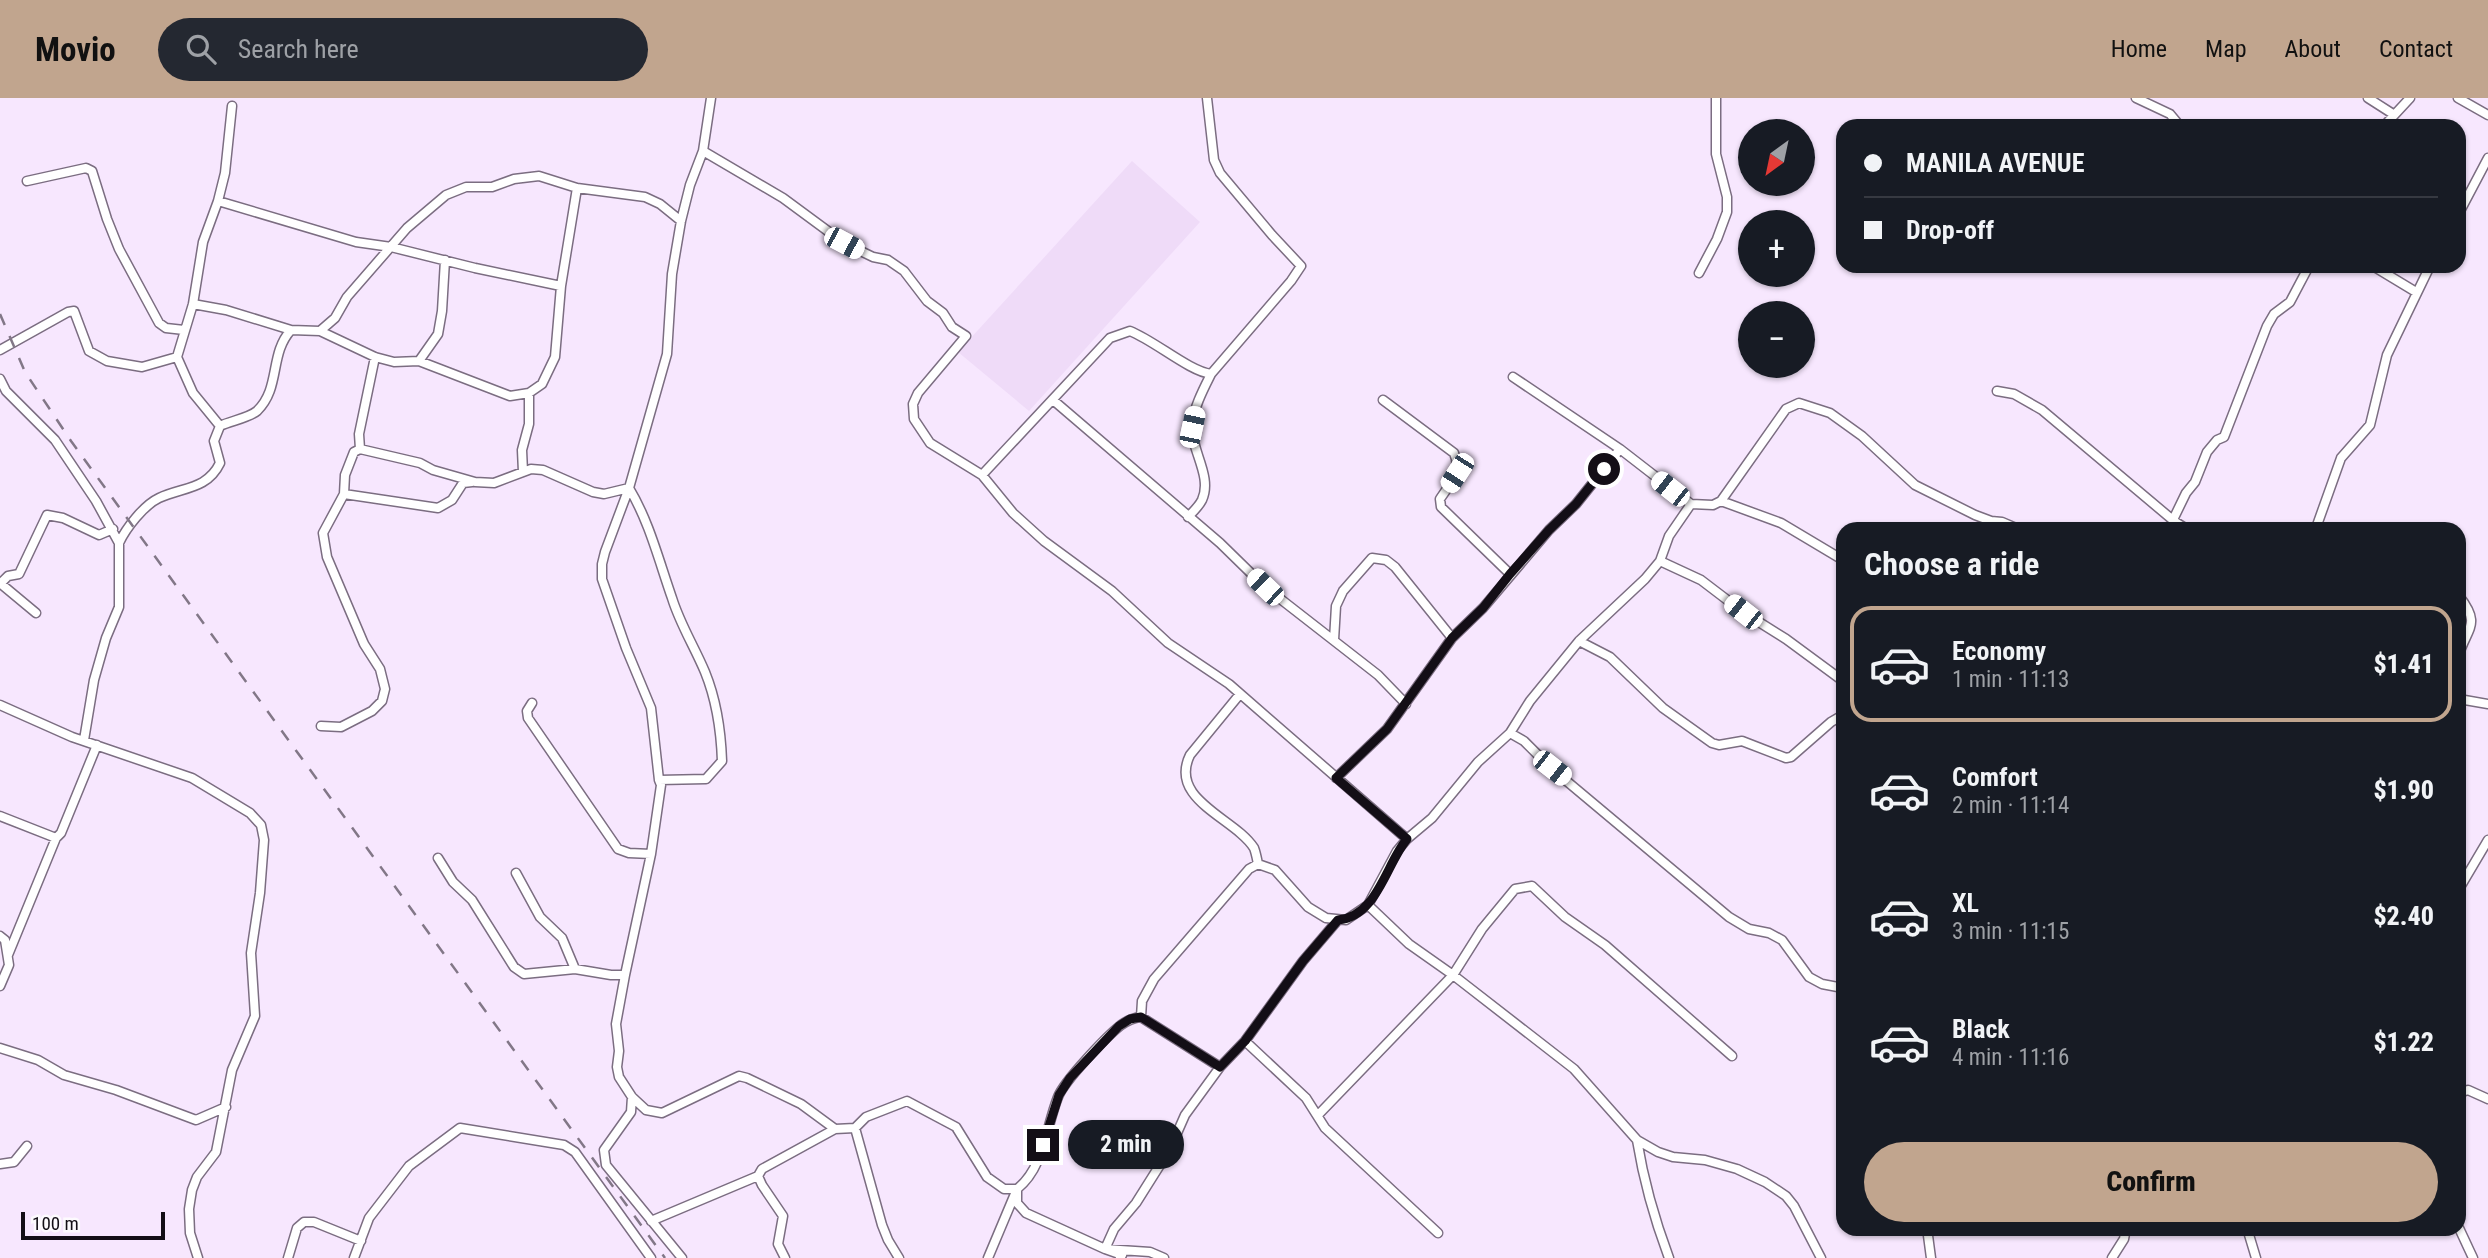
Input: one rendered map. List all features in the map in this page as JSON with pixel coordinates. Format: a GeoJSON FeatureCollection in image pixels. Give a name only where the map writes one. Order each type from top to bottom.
{"type":"FeatureCollection","features":[{"type":"Feature","properties":{"kind":"street"},"geometry":{"type":"LineString","coordinates":[[711,98],[703,151],[690,185],[681,221],[672,274],[667,354],[629,488],[601,564],[602,579],[651,708],[661,785],[651,854],[616,1024],[619,1051],[617,1067],[619,1077],[632,1097],[646,1110],[662,1113],[739,1076],[801,1104],[835,1129]]}},
{"type":"Feature","properties":{"kind":"street"},"geometry":{"type":"LineString","coordinates":[[1188,517],[1202,500],[1204,491],[1204,479],[1192,427],[1197,405],[1211,374],[1301,266],[1220,173],[1214,160],[1207,98]]}},
{"type":"Feature","properties":{"kind":"street"},"geometry":{"type":"LineString","coordinates":[[1699,273],[1717,239],[1727,212],[1727,197],[1716,154],[1716,98]]}},
{"type":"Feature","properties":{"kind":"street"},"geometry":{"type":"LineString","coordinates":[[2136,98],[2170,114],[2174,119]]}},
{"type":"Feature","properties":{"kind":"street"},"geometry":{"type":"LineString","coordinates":[[2368,98],[2393,114]]}},
{"type":"Feature","properties":{"kind":"street"},"geometry":{"type":"LineString","coordinates":[[2389,119],[2410,98]]}},
{"type":"Feature","properties":{"kind":"street"},"geometry":{"type":"LineString","coordinates":[[2458,98],[2488,115]]}},
{"type":"Feature","properties":{"kind":"street"},"geometry":{"type":"LineString","coordinates":[[220,426],[193,393],[177,357],[193,304],[203,242],[225,173],[232,106]]}},
{"type":"Feature","properties":{"kind":"street"},"geometry":{"type":"LineString","coordinates":[[703,151],[783,198],[844,243],[888,260],[904,271],[927,301],[943,313],[952,327],[966,336],[918,393],[913,404],[914,419],[930,443],[982,475],[1013,513],[1044,541],[1112,591],[1168,643],[1240,694],[1407,839]]}},
{"type":"Feature","properties":{"kind":"street"},"geometry":{"type":"LineString","coordinates":[[2466,200],[2488,158]]}},
{"type":"Feature","properties":{"kind":"street"},"geometry":{"type":"LineString","coordinates":[[27,181],[86,168],[92,171],[119,249],[159,323],[166,328],[184,330]]}},
{"type":"Feature","properties":{"kind":"street"},"geometry":{"type":"LineString","coordinates":[[320,331],[335,318],[347,297],[407,228],[446,195],[466,187],[492,187],[514,179],[539,176],[577,188],[645,197],[660,204],[681,221]]}},
{"type":"Feature","properties":{"kind":"street"},"geometry":{"type":"LineString","coordinates":[[193,304],[226,310],[290,330],[320,331],[376,357],[394,362],[419,361],[510,396],[529,393],[542,384],[555,357],[561,286],[577,188]]}},
{"type":"Feature","properties":{"kind":"street"},"geometry":{"type":"LineString","coordinates":[[218,201],[356,242],[391,247],[561,286]]}},
{"type":"Feature","properties":{"kind":"street"},"geometry":{"type":"LineString","coordinates":[[419,361],[438,334],[445,260]]}},
{"type":"Feature","properties":{"kind":"street"},"geometry":{"type":"LineString","coordinates":[[2172,522],[2186,493],[2195,482],[2207,452],[2217,440],[2224,437],[2267,326],[2274,314],[2290,302],[2305,273]]}},
{"type":"Feature","properties":{"kind":"street"},"geometry":{"type":"LineString","coordinates":[[2385,273],[2416,292]]}},
{"type":"Feature","properties":{"kind":"street"},"geometry":{"type":"LineString","coordinates":[[2318,522],[2340,458],[2370,425],[2387,355],[2426,273]]}},
{"type":"Feature","properties":{"kind":"street"},"geometry":{"type":"LineString","coordinates":[[0,349],[68,312],[74,312],[89,351],[107,361],[142,367],[177,357]]}},
{"type":"Feature","properties":{"kind":"street"},"geometry":{"type":"LineString","coordinates":[[119,543],[127,527],[157,498],[196,487],[217,470],[220,463],[214,441],[220,426],[256,413],[273,387],[278,354],[283,338],[290,330]]}},
{"type":"Feature","properties":{"kind":"street"},"geometry":{"type":"LineString","coordinates":[[982,475],[1110,338],[1130,331],[1150,339],[1198,372],[1211,374]]}},
{"type":"Feature","properties":{"kind":"street"},"geometry":{"type":"LineString","coordinates":[[360,449],[359,433],[376,357]]}},
{"type":"Feature","properties":{"kind":"street"},"geometry":{"type":"LineString","coordinates":[[1513,377],[1620,449],[1690,504],[1713,505],[1721,501],[1786,409],[1799,403],[1830,413],[1862,436],[1915,485],[1991,522]]}},
{"type":"Feature","properties":{"kind":"street"},"geometry":{"type":"LineString","coordinates":[[0,379],[6,391],[55,440],[113,529],[119,543],[119,607],[106,638],[94,680],[84,740]]}},
{"type":"Feature","properties":{"kind":"street"},"geometry":{"type":"LineString","coordinates":[[1997,391],[2014,394],[2042,410],[2168,522]]}},
{"type":"Feature","properties":{"kind":"street"},"geometry":{"type":"LineString","coordinates":[[523,472],[522,450],[529,424],[529,393]]}},
{"type":"Feature","properties":{"kind":"street"},"geometry":{"type":"LineString","coordinates":[[1052,400],[1220,543],[1265,587],[1378,675],[1406,704]]}},
{"type":"Feature","properties":{"kind":"street"},"geometry":{"type":"LineString","coordinates":[[1383,400],[1454,453],[1457,473],[1440,499],[1441,507],[1510,574]]}},
{"type":"Feature","properties":{"kind":"street"},"geometry":{"type":"LineString","coordinates":[[321,726],[341,727],[372,711],[382,701],[385,689],[380,668],[364,644],[327,557],[323,533],[344,494],[345,475],[354,453],[360,449],[419,463],[433,470],[475,482]]}},
{"type":"Feature","properties":{"kind":"street"},"geometry":{"type":"LineString","coordinates":[[1336,778],[1387,729],[1452,638],[1483,608],[1549,530],[1576,504],[1620,449]]}},
{"type":"Feature","properties":{"kind":"street"},"geometry":{"type":"LineString","coordinates":[[344,494],[438,508],[453,500],[463,483],[494,483],[531,469],[542,470],[593,492],[604,494],[629,488]]}},
{"type":"Feature","properties":{"kind":"street"},"geometry":{"type":"LineString","coordinates":[[629,488],[662,564],[684,631],[706,673],[721,737],[722,761],[706,779],[659,780]]}},
{"type":"Feature","properties":{"kind":"street"},"geometry":{"type":"LineString","coordinates":[[1721,501],[1781,523],[1836,556]]}},
{"type":"Feature","properties":{"kind":"street"},"geometry":{"type":"LineString","coordinates":[[1141,1017],[1142,1001],[1154,979],[1249,869],[1258,864],[1275,870],[1308,907],[1326,918],[1346,920],[1368,905],[1397,851],[1407,839],[1432,818],[1478,762],[1510,733],[1530,701],[1579,641],[1645,579],[1660,561],[1669,536],[1690,504]]}},
{"type":"Feature","properties":{"kind":"street"},"geometry":{"type":"LineString","coordinates":[[36,613],[1,583],[9,576],[19,574],[47,515],[63,518],[99,535],[113,529]]}},
{"type":"Feature","properties":{"kind":"street"},"geometry":{"type":"LineString","coordinates":[[1334,640],[1336,606],[1343,591],[1372,558],[1386,560],[1395,567],[1452,638]]}},
{"type":"Feature","properties":{"kind":"street"},"geometry":{"type":"LineString","coordinates":[[1660,561],[1701,580],[1836,676]]}},
{"type":"Feature","properties":{"kind":"street"},"geometry":{"type":"LineString","coordinates":[[2466,608],[2472,627],[2466,639]]}},
{"type":"Feature","properties":{"kind":"street"},"geometry":{"type":"LineString","coordinates":[[1579,641],[1610,657],[1662,708],[1712,743],[1719,745],[1742,741],[1786,758],[1791,757],[1836,719]]}},
{"type":"Feature","properties":{"kind":"street"},"geometry":{"type":"LineString","coordinates":[[1240,694],[1190,755],[1185,764],[1186,785],[1207,807],[1240,832],[1255,850],[1258,864]]}},
{"type":"Feature","properties":{"kind":"street"},"geometry":{"type":"LineString","coordinates":[[2466,700],[2488,704]]}},
{"type":"Feature","properties":{"kind":"street"},"geometry":{"type":"LineString","coordinates":[[532,703],[527,711],[528,718],[618,849],[629,853],[651,854]]}},
{"type":"Feature","properties":{"kind":"street"},"geometry":{"type":"LineString","coordinates":[[0,705],[72,737],[192,778],[250,813],[261,825],[264,840],[260,893],[251,953],[255,1016],[232,1070],[216,1152],[197,1177],[190,1200],[190,1233],[198,1258]]}},
{"type":"Feature","properties":{"kind":"street"},"geometry":{"type":"LineString","coordinates":[[1510,733],[1524,741],[1552,768],[1729,917],[1748,929],[1769,933],[1782,940],[1810,977],[1822,984],[1836,987]]}},
{"type":"Feature","properties":{"kind":"street"},"geometry":{"type":"LineString","coordinates":[[8,955],[97,745]]}},
{"type":"Feature","properties":{"kind":"street"},"geometry":{"type":"LineString","coordinates":[[0,816],[56,838]]}},
{"type":"Feature","properties":{"kind":"street"},"geometry":{"type":"LineString","coordinates":[[2466,877],[2488,841]]}},
{"type":"Feature","properties":{"kind":"street"},"geometry":{"type":"LineString","coordinates":[[438,858],[453,882],[472,900],[514,967],[524,974],[575,969],[625,975]]}},
{"type":"Feature","properties":{"kind":"street"},"geometry":{"type":"LineString","coordinates":[[516,873],[540,918],[562,938],[575,969]]}},
{"type":"Feature","properties":{"kind":"street"},"geometry":{"type":"LineString","coordinates":[[1318,1115],[1453,975],[1482,929],[1516,889],[1532,886],[1565,917],[1605,945],[1732,1056]]}},
{"type":"Feature","properties":{"kind":"street"},"geometry":{"type":"LineString","coordinates":[[1368,905],[1409,944],[1574,1069],[1637,1140],[1673,1157],[1705,1160],[1737,1168],[1786,1196],[1821,1258]]}},
{"type":"Feature","properties":{"kind":"street"},"geometry":{"type":"LineString","coordinates":[[1105,1249],[1114,1228],[1136,1203],[1170,1149],[1185,1115],[1220,1067],[1245,1041],[1303,961],[1338,920]]}},
{"type":"Feature","properties":{"kind":"street"},"geometry":{"type":"LineString","coordinates":[[0,936],[5,940],[9,965],[0,986]]}},
{"type":"Feature","properties":{"kind":"street"},"geometry":{"type":"LineString","coordinates":[[988,1258],[1017,1189],[1030,1174],[1043,1145],[1059,1095],[1070,1078],[1119,1026],[1130,1019],[1141,1017],[1220,1067]]}},
{"type":"Feature","properties":{"kind":"street"},"geometry":{"type":"LineString","coordinates":[[1245,1041],[1306,1098],[1325,1128],[1438,1233]]}},
{"type":"Feature","properties":{"kind":"street"},"geometry":{"type":"LineString","coordinates":[[0,1048],[196,1120],[226,1107]]}},
{"type":"Feature","properties":{"kind":"street"},"geometry":{"type":"LineString","coordinates":[[2466,1091],[2488,1099]]}},
{"type":"Feature","properties":{"kind":"street"},"geometry":{"type":"LineString","coordinates":[[632,1097],[631,1112],[604,1150],[606,1165],[682,1258]]}},
{"type":"Feature","properties":{"kind":"street"},"geometry":{"type":"LineString","coordinates":[[651,1221],[758,1176],[762,1169],[835,1129],[855,1128],[866,1117],[907,1101],[956,1127],[987,1177],[1004,1189],[1017,1189]]}},
{"type":"Feature","properties":{"kind":"street"},"geometry":{"type":"LineString","coordinates":[[354,1258],[369,1218],[409,1166],[460,1128],[565,1145],[575,1152],[651,1258]]}},
{"type":"Feature","properties":{"kind":"street"},"geometry":{"type":"LineString","coordinates":[[855,1128],[882,1225],[899,1258]]}},
{"type":"Feature","properties":{"kind":"street"},"geometry":{"type":"LineString","coordinates":[[1637,1140],[1644,1180],[1669,1258]]}},
{"type":"Feature","properties":{"kind":"street"},"geometry":{"type":"LineString","coordinates":[[0,1164],[14,1162],[27,1146]]}},
{"type":"Feature","properties":{"kind":"street"},"geometry":{"type":"LineString","coordinates":[[758,1176],[783,1216],[778,1244],[785,1258]]}},
{"type":"Feature","properties":{"kind":"street"},"geometry":{"type":"LineString","coordinates":[[1017,1189],[1017,1203],[1026,1213],[1122,1255],[1120,1258]]}},
{"type":"Feature","properties":{"kind":"street"},"geometry":{"type":"LineString","coordinates":[[288,1258],[298,1228],[304,1222],[314,1222],[361,1241]]}},
{"type":"Feature","properties":{"kind":"street"},"geometry":{"type":"LineString","coordinates":[[1928,1236],[1931,1258]]}},
{"type":"Feature","properties":{"kind":"street"},"geometry":{"type":"LineString","coordinates":[[2115,1257],[2125,1236]]}},
{"type":"Feature","properties":{"kind":"street"},"geometry":{"type":"LineString","coordinates":[[2249,1236],[2256,1258]]}},
{"type":"Feature","properties":{"kind":"street"},"geometry":{"type":"LineString","coordinates":[[2463,1236],[2473,1258]]}},
{"type":"Feature","properties":{"kind":"street"},"geometry":{"type":"LineString","coordinates":[[1105,1249],[1150,1252],[1164,1258]]}},
{"type":"Feature","properties":{"kind":"shaded area"},"geometry":{"type":"Polygon","coordinates":[[[1132,161],[1200,222],[1029,411],[958,352],[1132,161]]]}},
{"type":"Feature","properties":{"kind":"railway"},"geometry":{"type":"LineString","coordinates":[[0,314],[25,372],[71,441],[665,1258]]}},
{"type":"Feature","properties":{"kind":"route"},"geometry":{"type":"LineString","coordinates":[[1043,1145],[1059,1095],[1070,1078],[1119,1026],[1130,1019],[1141,1017],[1220,1067],[1245,1041],[1303,961],[1338,920],[1346,920],[1368,905],[1397,851],[1407,839],[1336,778],[1387,729],[1452,638],[1483,608],[1604,469]]}}]}
